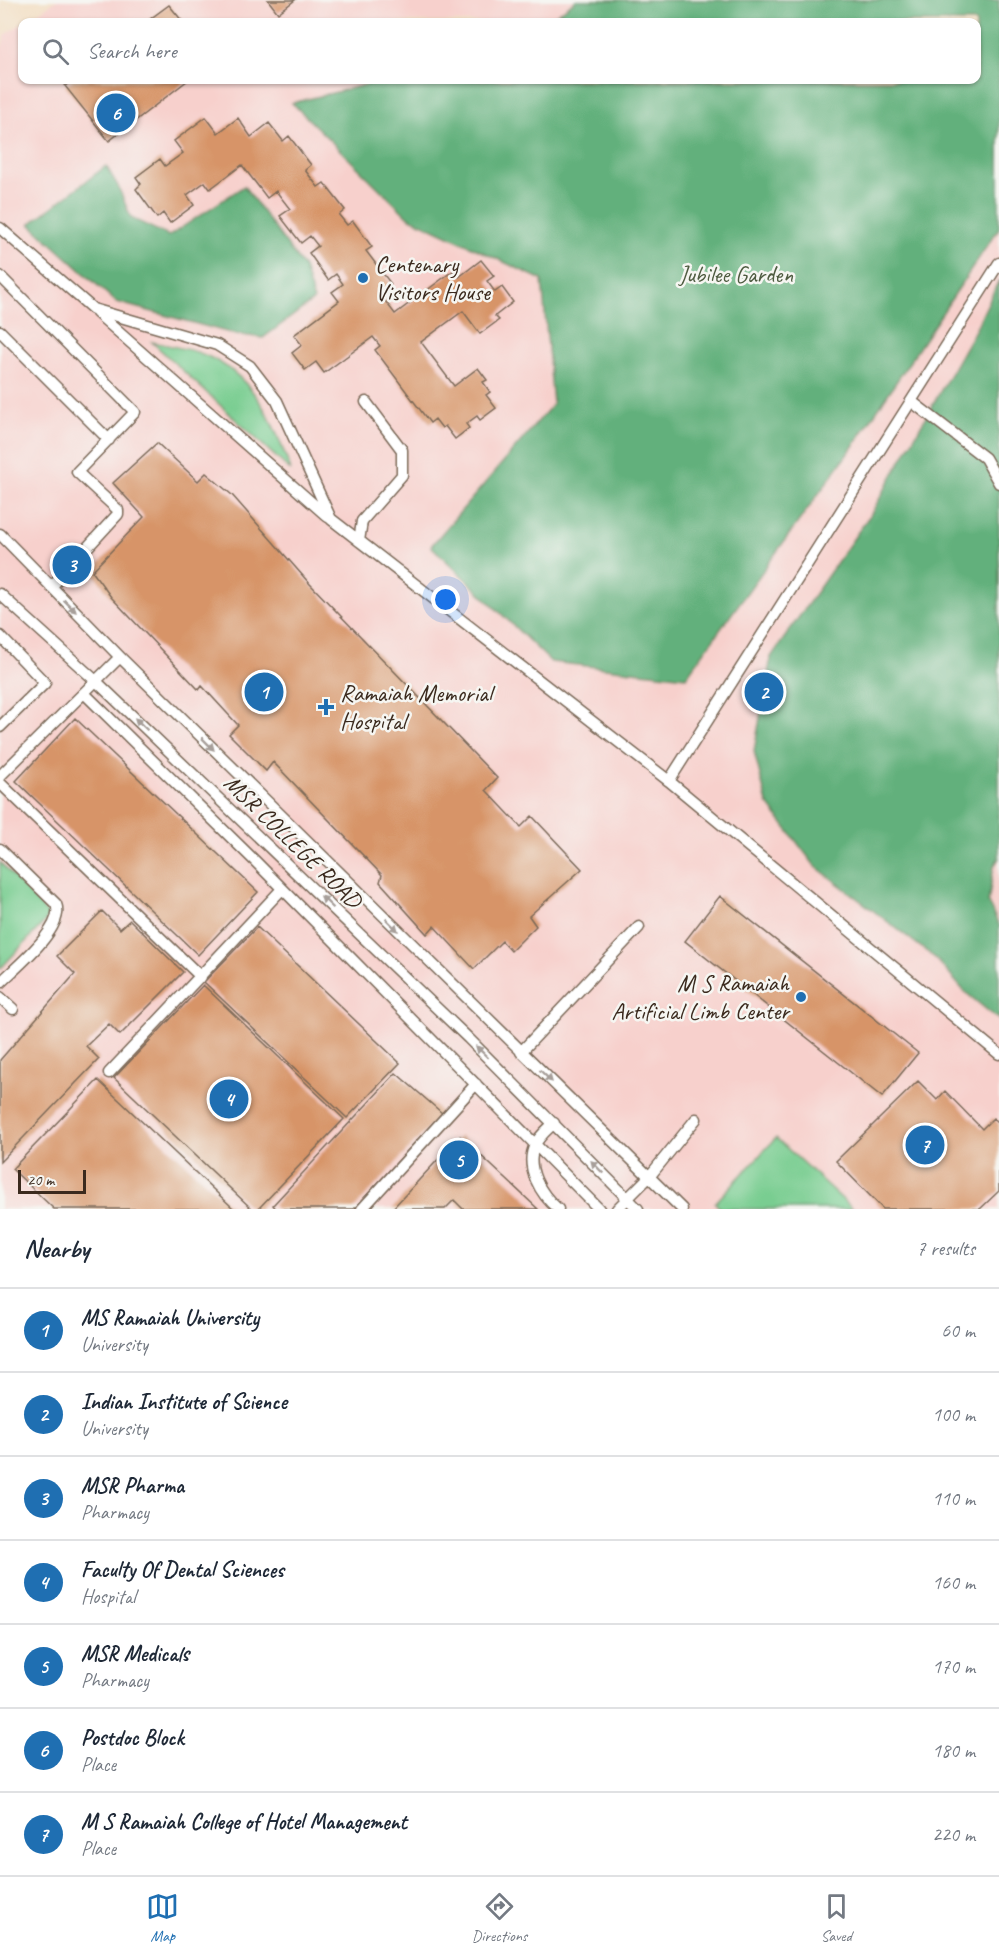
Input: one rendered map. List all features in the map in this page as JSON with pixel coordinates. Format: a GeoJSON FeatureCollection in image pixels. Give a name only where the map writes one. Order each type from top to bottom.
{"type":"FeatureCollection","features":[{"type":"Feature","properties":{"kind":"lane"},"geometry":{"type":"LineString","coordinates":[[0,228],[331,519],[669,781],[999,1054]]}},
{"type":"Feature","properties":{"kind":"lane"},"geometry":{"type":"LineString","coordinates":[[669,781],[999,263]]}},
{"type":"Feature","properties":{"kind":"lane"},"geometry":{"type":"LineString","coordinates":[[0,276],[135,412],[77,472],[118,510],[118,514],[51,587]]}},
{"type":"Feature","properties":{"kind":"lane"},"geometry":{"type":"LineString","coordinates":[[93,309],[217,345],[250,366],[277,401],[331,519]]}},
{"type":"Feature","properties":{"kind":"lane"},"geometry":{"type":"LineString","coordinates":[[0,331],[109,440]]}},
{"type":"Feature","properties":{"kind":"lane"},"geometry":{"type":"LineString","coordinates":[[911,401],[985,458],[999,483]]}},
{"type":"Feature","properties":{"kind":"lane"},"geometry":{"type":"LineString","coordinates":[[359,541],[362,521],[402,475],[402,450],[366,402]]}},
{"type":"Feature","properties":{"kind":"lane"},"geometry":{"type":"LineString","coordinates":[[0,534],[120,657],[682,1209]]}},
{"type":"Feature","properties":{"kind":"lane","name":"MSR COLLEGE ROAD"},"geometry":{"type":"LineString","coordinates":[[0,594],[97,682],[554,1123],[638,1209]]}},
{"type":"Feature","properties":{"kind":"lane"},"geometry":{"type":"LineString","coordinates":[[0,636],[45,682],[0,727]]}},
{"type":"Feature","properties":{"kind":"lane"},"geometry":{"type":"LineString","coordinates":[[0,776],[120,657]]}},
{"type":"Feature","properties":{"kind":"lane"},"geometry":{"type":"LineString","coordinates":[[85,694],[599,1209]]}},
{"type":"Feature","properties":{"kind":"lane"},"geometry":{"type":"LineString","coordinates":[[0,783],[201,977]]}},
{"type":"Feature","properties":{"kind":"lane"},"geometry":{"type":"LineString","coordinates":[[0,849],[56,904],[59,911],[57,922],[48,934],[0,983]]}},
{"type":"Feature","properties":{"kind":"lane"},"geometry":{"type":"LineString","coordinates":[[109,1073],[282,889]]}},
{"type":"Feature","properties":{"kind":"lane"},"geometry":{"type":"LineString","coordinates":[[521,1052],[639,927]]}},
{"type":"Feature","properties":{"kind":"lane"},"geometry":{"type":"LineString","coordinates":[[0,997],[12,1009]]}},
{"type":"Feature","properties":{"kind":"lane"},"geometry":{"type":"LineString","coordinates":[[362,1209],[476,1084]]}},
{"type":"Feature","properties":{"kind":"lane"},"geometry":{"type":"LineString","coordinates":[[617,1209],[649,1177],[696,1119]]}},
{"type":"Feature","properties":{"kind":"lane"},"geometry":{"type":"LineString","coordinates":[[554,1123],[535,1144],[532,1158],[534,1175],[544,1194],[558,1209]]}},
{"type":"Feature","properties":{"kind":"shaded area"},"geometry":{"type":"Polygon","coordinates":[[[57,0],[999,0],[999,1209],[0,1209],[0,53],[5,35],[18,26],[18,84],[981,84],[981,18],[30,18],[57,0]]]}},
{"type":"Feature","properties":{"kind":"green space","name":"Jubilee Garden"},"geometry":{"type":"Polygon","coordinates":[[[576,0],[999,0],[999,228],[854,445],[686,677],[551,662],[431,546],[553,404],[542,280],[408,217],[292,103],[369,84],[981,84],[981,18],[552,18],[576,0]]]}},
{"type":"Feature","properties":{"kind":"green space"},"geometry":{"type":"Polygon","coordinates":[[[106,166],[118,186],[131,218],[169,236],[244,186],[304,268],[314,300],[263,338],[234,334],[116,302],[30,224],[106,166]]]}},
{"type":"Feature","properties":{"kind":"green space"},"geometry":{"type":"Polygon","coordinates":[[[999,280],[999,858],[994,866],[988,903],[999,925],[999,1020],[965,992],[935,958],[815,866],[767,803],[754,751],[771,657],[872,512],[975,330],[999,280]]]}},
{"type":"Feature","properties":{"kind":"green space"},"geometry":{"type":"Polygon","coordinates":[[[152,342],[197,352],[233,371],[247,385],[268,416],[291,471],[152,342]]]}},
{"type":"Feature","properties":{"kind":"green space"},"geometry":{"type":"Polygon","coordinates":[[[0,862],[50,916],[0,969],[0,862]]]}},
{"type":"Feature","properties":{"kind":"green space"},"geometry":{"type":"Polygon","coordinates":[[[776,1138],[853,1209],[721,1209],[715,1203],[776,1138]]]}},
{"type":"Feature","properties":{"kind":"building"},"geometry":{"type":"Polygon","coordinates":[[[268,0],[295,0],[278,13],[268,0]]]}},
{"type":"Feature","properties":{"kind":"building"},"geometry":{"type":"Polygon","coordinates":[[[169,5],[180,18],[151,18],[169,5]]]}},
{"type":"Feature","properties":{"kind":"building"},"geometry":{"type":"Polygon","coordinates":[[[68,84],[183,84],[109,141],[65,86],[68,84]]]}},
{"type":"Feature","properties":{"kind":"building","name":"Centenary Visitors House"},"geometry":{"type":"Polygon","coordinates":[[[206,117],[218,133],[238,118],[251,137],[269,123],[283,141],[289,136],[311,165],[305,170],[318,187],[324,183],[345,210],[339,215],[347,225],[353,221],[372,247],[366,251],[391,284],[379,293],[395,314],[454,270],[459,277],[481,260],[494,276],[487,281],[495,292],[502,287],[513,302],[495,316],[499,320],[480,334],[463,311],[421,342],[454,386],[478,368],[487,380],[483,382],[490,392],[486,395],[496,408],[480,420],[477,416],[466,424],[469,428],[455,439],[445,426],[442,428],[435,419],[430,423],[375,350],[380,346],[373,337],[324,373],[316,362],[305,370],[292,353],[302,345],[294,335],[339,301],[332,292],[343,284],[336,274],[328,280],[309,253],[318,246],[310,236],[301,243],[280,216],[290,209],[276,191],[267,198],[242,165],[210,189],[205,182],[187,195],[194,205],[170,223],[163,213],[157,218],[136,189],[141,184],[136,177],[160,159],[165,166],[183,153],[174,141],[206,117]]]}},
{"type":"Feature","properties":{"kind":"building","name":"Ramaiah Memorial Hospital"},"geometry":{"type":"Polygon","coordinates":[[[157,443],[198,481],[206,473],[232,495],[310,584],[497,778],[486,790],[521,827],[532,816],[582,869],[529,916],[536,926],[511,951],[502,941],[474,969],[434,926],[427,934],[380,882],[382,875],[273,762],[266,771],[229,734],[238,725],[202,686],[199,690],[111,597],[92,571],[144,517],[113,483],[157,443]]]}},
{"type":"Feature","properties":{"kind":"building"},"geometry":{"type":"Polygon","coordinates":[[[75,718],[258,892],[198,955],[16,781],[75,718]]]}},
{"type":"Feature","properties":{"kind":"building","name":"M S Ramaiah Artificial Limb Center"},"geometry":{"type":"Polygon","coordinates":[[[720,896],[918,1053],[882,1097],[685,941],[720,896]]]}},
{"type":"Feature","properties":{"kind":"building"},"geometry":{"type":"Polygon","coordinates":[[[102,911],[120,929],[130,920],[183,972],[120,1035],[109,1024],[86,1046],[99,1059],[0,1162],[0,1060],[75,974],[57,956],[102,911]]]}},
{"type":"Feature","properties":{"kind":"building"},"geometry":{"type":"Polygon","coordinates":[[[257,927],[400,1063],[347,1118],[204,982],[257,927]]]}},
{"type":"Feature","properties":{"kind":"building"},"geometry":{"type":"Polygon","coordinates":[[[203,985],[344,1119],[258,1209],[252,1209],[114,1078],[203,985]]]}},
{"type":"Feature","properties":{"kind":"building"},"geometry":{"type":"Polygon","coordinates":[[[396,1073],[442,1113],[354,1209],[276,1209],[273,1205],[396,1073]]]}},
{"type":"Feature","properties":{"kind":"building"},"geometry":{"type":"Polygon","coordinates":[[[98,1080],[234,1209],[54,1209],[12,1169],[98,1080]]]}},
{"type":"Feature","properties":{"kind":"building"},"geometry":{"type":"Polygon","coordinates":[[[918,1081],[937,1100],[945,1091],[982,1129],[993,1118],[999,1124],[999,1191],[980,1209],[883,1209],[836,1161],[918,1081]]]}},
{"type":"Feature","properties":{"kind":"building"},"geometry":{"type":"Polygon","coordinates":[[[460,1136],[538,1209],[463,1209],[454,1200],[445,1209],[392,1209],[460,1136]]]}},
{"type":"Feature","properties":{"kind":"place","name":"Postdoc Block"},"geometry":{"type":"Point","coordinates":[116,113]}},
{"type":"Feature","properties":{"kind":"place","name":"Centenary Visitors House"},"geometry":{"type":"Point","coordinates":[363,278]}},
{"type":"Feature","properties":{"kind":"place","name":"MSR Pharma"},"geometry":{"type":"Point","coordinates":[72,565]}},
{"type":"Feature","properties":{"kind":"place","name":"MS Ramaiah University"},"geometry":{"type":"Point","coordinates":[264,692]}},
{"type":"Feature","properties":{"kind":"place","name":"Indian Institute of Science"},"geometry":{"type":"Point","coordinates":[764,692]}},
{"type":"Feature","properties":{"kind":"place","name":"Ramaiah Memorial Hospital"},"geometry":{"type":"Point","coordinates":[326,707]}},
{"type":"Feature","properties":{"kind":"place","name":"M S Ramaiah Artificial Limb Center"},"geometry":{"type":"Point","coordinates":[801,997]}},
{"type":"Feature","properties":{"kind":"place","name":"Faculty Of Dental Sciences"},"geometry":{"type":"Point","coordinates":[229,1099]}},
{"type":"Feature","properties":{"kind":"place","name":"M S Ramaiah College of Hotel Management"},"geometry":{"type":"Point","coordinates":[925,1145]}},
{"type":"Feature","properties":{"kind":"place","name":"MSR Medicals"},"geometry":{"type":"Point","coordinates":[459,1160]}}]}
